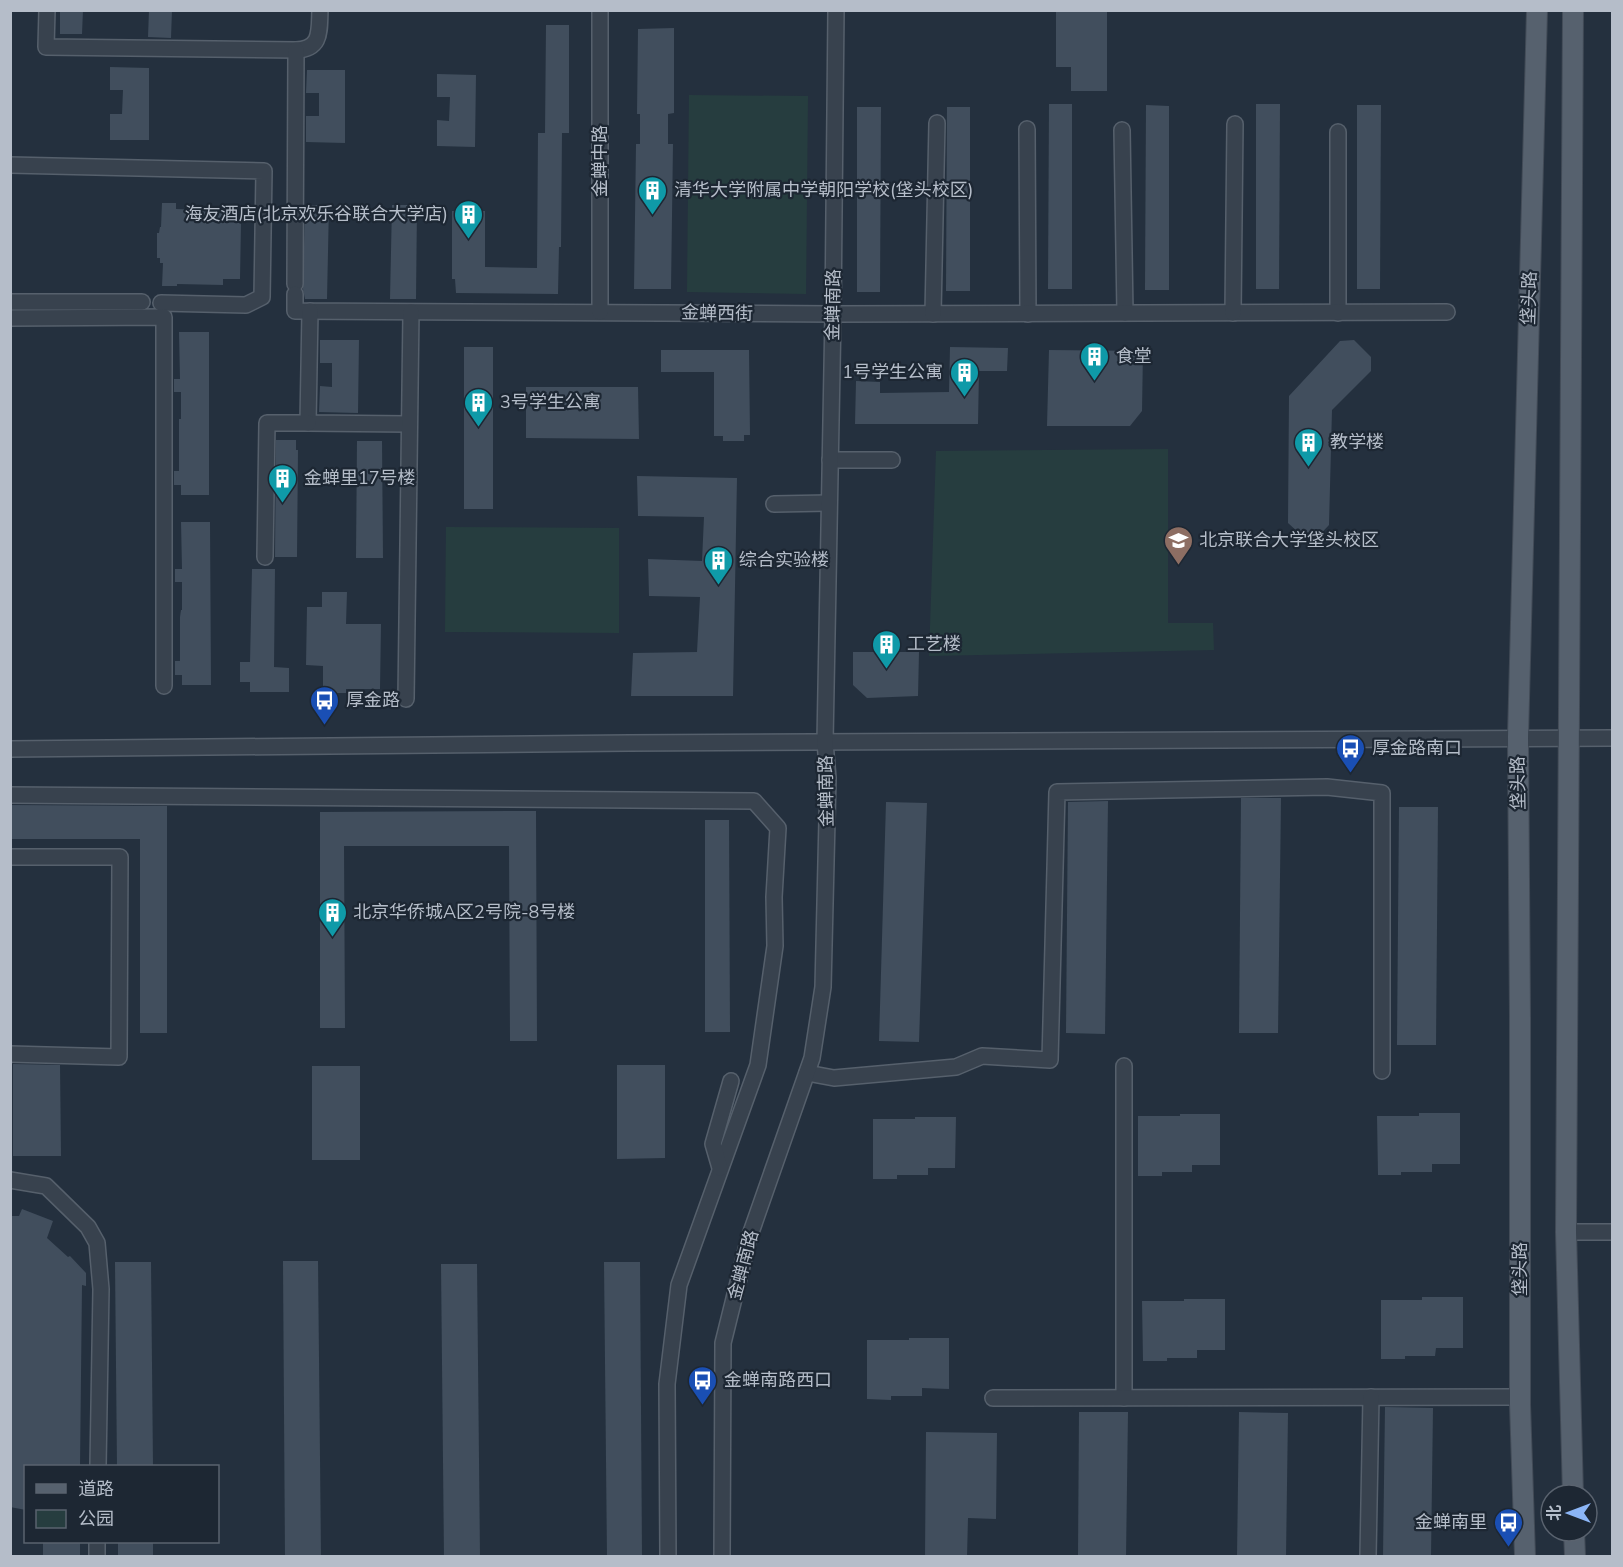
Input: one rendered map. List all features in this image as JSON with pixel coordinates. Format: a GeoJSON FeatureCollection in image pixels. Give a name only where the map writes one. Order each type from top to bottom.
{"type":"FeatureCollection","features":[{"type":"Feature","properties":{"kind":"main road","name":"垡头路"},"geometry":{"type":"LineString","coordinates":[[1525,1557],[1520,1397],[1518,737],[1537,10]]}},
{"type":"Feature","properties":{"kind":"main road"},"geometry":{"type":"LineString","coordinates":[[1573,10],[1566,1232],[1573,1483]]}},
{"type":"Feature","properties":{"kind":"street"},"geometry":{"type":"LineString","coordinates":[[47,10],[46,47],[296,50],[307,50],[315,43],[320,34],[320,10]]}},
{"type":"Feature","properties":{"kind":"street","name":"金蝉中路"},"geometry":{"type":"LineString","coordinates":[[600,10],[600,312]]}},
{"type":"Feature","properties":{"kind":"street","name":"金蝉南路"},"geometry":{"type":"LineString","coordinates":[[722,1557],[723,1343],[749,1238],[812,1058],[823,987],[828,778],[825,742],[836,10]]}},
{"type":"Feature","properties":{"kind":"street"},"geometry":{"type":"LineString","coordinates":[[296,50],[295,311],[310,311],[308,423]]}},
{"type":"Feature","properties":{"kind":"street"},"geometry":{"type":"LineString","coordinates":[[933,314],[937,123]]}},
{"type":"Feature","properties":{"kind":"street"},"geometry":{"type":"LineString","coordinates":[[1233,313],[1235,124]]}},
{"type":"Feature","properties":{"kind":"street"},"geometry":{"type":"LineString","coordinates":[[1027,129],[1028,314]]}},
{"type":"Feature","properties":{"kind":"street"},"geometry":{"type":"LineString","coordinates":[[1122,130],[1125,314]]}},
{"type":"Feature","properties":{"kind":"street"},"geometry":{"type":"LineString","coordinates":[[1338,132],[1338,313]]}},
{"type":"Feature","properties":{"kind":"street"},"geometry":{"type":"LineString","coordinates":[[10,165],[264,171],[262,297],[246,305],[161,303]]}},
{"type":"Feature","properties":{"kind":"street"},"geometry":{"type":"LineString","coordinates":[[10,302],[142,302]]}},
{"type":"Feature","properties":{"kind":"street","name":"金蝉西街"},"geometry":{"type":"LineString","coordinates":[[310,311],[833,314],[1447,312]]}},
{"type":"Feature","properties":{"kind":"street"},"geometry":{"type":"LineString","coordinates":[[406,699],[411,312]]}},
{"type":"Feature","properties":{"kind":"street"},"geometry":{"type":"LineString","coordinates":[[10,318],[164,317],[164,686]]}},
{"type":"Feature","properties":{"kind":"street"},"geometry":{"type":"LineString","coordinates":[[265,557],[267,423],[408,424]]}},
{"type":"Feature","properties":{"kind":"street"},"geometry":{"type":"LineString","coordinates":[[830,460],[892,460]]}},
{"type":"Feature","properties":{"kind":"street"},"geometry":{"type":"LineString","coordinates":[[774,504],[830,503]]}},
{"type":"Feature","properties":{"kind":"street"},"geometry":{"type":"LineString","coordinates":[[10,749],[1612,738]]}},
{"type":"Feature","properties":{"kind":"street"},"geometry":{"type":"LineString","coordinates":[[807,1073],[834,1078],[956,1067],[982,1056],[1050,1060],[1057,792],[1327,787],[1382,793],[1382,1071]]}},
{"type":"Feature","properties":{"kind":"street"},"geometry":{"type":"LineString","coordinates":[[10,795],[754,801],[778,828],[774,897],[775,946],[758,1065],[679,1285],[668,1384],[668,1557]]}},
{"type":"Feature","properties":{"kind":"street"},"geometry":{"type":"LineString","coordinates":[[10,857],[120,857],[119,1057],[10,1054]]}},
{"type":"Feature","properties":{"kind":"street"},"geometry":{"type":"LineString","coordinates":[[1124,1066],[1124,1398]]}},
{"type":"Feature","properties":{"kind":"street"},"geometry":{"type":"LineString","coordinates":[[720,1168],[713,1144],[731,1081]]}},
{"type":"Feature","properties":{"kind":"street"},"geometry":{"type":"LineString","coordinates":[[10,1180],[46,1186],[88,1227],[97,1243],[100,1289],[98,1465]]}},
{"type":"Feature","properties":{"kind":"street"},"geometry":{"type":"LineString","coordinates":[[1566,1232],[1612,1232]]}},
{"type":"Feature","properties":{"kind":"street"},"geometry":{"type":"LineString","coordinates":[[1368,1557],[1371,1397]]}},
{"type":"Feature","properties":{"kind":"street"},"geometry":{"type":"LineString","coordinates":[[993,1398],[1520,1397]]}},
{"type":"Feature","properties":{"kind":"green space"},"geometry":{"type":"Polygon","coordinates":[[[689,95],[808,96],[806,294],[687,292],[689,95]]]}},
{"type":"Feature","properties":{"kind":"green space"},"geometry":{"type":"Polygon","coordinates":[[[1168,449],[1168,623],[1213,623],[1214,650],[929,656],[936,451],[1168,449]]]}},
{"type":"Feature","properties":{"kind":"green space"},"geometry":{"type":"Polygon","coordinates":[[[446,527],[619,528],[619,633],[445,632],[446,527]]]}},
{"type":"Feature","properties":{"kind":"building"},"geometry":{"type":"Polygon","coordinates":[[[60,10],[83,10],[82,34],[60,34],[60,10]]]}},
{"type":"Feature","properties":{"kind":"building"},"geometry":{"type":"Polygon","coordinates":[[[149,10],[172,10],[171,38],[148,37],[149,10]]]}},
{"type":"Feature","properties":{"kind":"building"},"geometry":{"type":"Polygon","coordinates":[[[1056,10],[1107,10],[1107,91],[1071,91],[1071,67],[1056,67],[1056,10]]]}},
{"type":"Feature","properties":{"kind":"building"},"geometry":{"type":"Polygon","coordinates":[[[546,25],[569,25],[569,133],[562,133],[561,247],[559,247],[558,294],[456,293],[455,279],[452,279],[452,211],[485,211],[485,267],[537,268],[538,133],[545,133],[546,25]]]}},
{"type":"Feature","properties":{"kind":"building","name":"清华大学附属中学朝阳学校(垡头校区)"},"geometry":{"type":"Polygon","coordinates":[[[674,28],[674,113],[668,114],[668,144],[673,144],[671,289],[634,289],[636,144],[640,144],[640,114],[637,114],[638,29],[674,28]]]}},
{"type":"Feature","properties":{"kind":"building"},"geometry":{"type":"Polygon","coordinates":[[[110,67],[149,68],[149,140],[110,140],[110,114],[122,114],[123,90],[110,90],[110,67]]]}},
{"type":"Feature","properties":{"kind":"building"},"geometry":{"type":"Polygon","coordinates":[[[307,70],[345,70],[345,143],[306,142],[306,116],[319,116],[319,93],[306,93],[307,70]]]}},
{"type":"Feature","properties":{"kind":"building"},"geometry":{"type":"Polygon","coordinates":[[[437,74],[476,75],[475,147],[437,146],[437,120],[449,121],[450,97],[437,97],[437,74]]]}},
{"type":"Feature","properties":{"kind":"building"},"geometry":{"type":"Polygon","coordinates":[[[1049,104],[1072,104],[1072,289],[1048,289],[1049,104]]]}},
{"type":"Feature","properties":{"kind":"building"},"geometry":{"type":"Polygon","coordinates":[[[1256,104],[1280,104],[1279,289],[1256,289],[1256,104]]]}},
{"type":"Feature","properties":{"kind":"building"},"geometry":{"type":"Polygon","coordinates":[[[1146,105],[1169,106],[1169,290],[1145,290],[1146,105]]]}},
{"type":"Feature","properties":{"kind":"building"},"geometry":{"type":"Polygon","coordinates":[[[1357,105],[1381,105],[1380,289],[1357,289],[1357,105]]]}},
{"type":"Feature","properties":{"kind":"building"},"geometry":{"type":"Polygon","coordinates":[[[857,107],[881,107],[880,292],[857,292],[857,107]]]}},
{"type":"Feature","properties":{"kind":"building"},"geometry":{"type":"Polygon","coordinates":[[[947,107],[970,107],[970,291],[946,291],[947,107]]]}},
{"type":"Feature","properties":{"kind":"building"},"geometry":{"type":"Polygon","coordinates":[[[162,203],[176,203],[176,209],[224,208],[223,214],[238,214],[238,223],[241,223],[240,279],[223,279],[223,285],[162,286],[163,263],[160,263],[160,258],[157,258],[157,233],[161,227],[162,203]]]}},
{"type":"Feature","properties":{"kind":"building"},"geometry":{"type":"Polygon","coordinates":[[[305,205],[329,205],[327,299],[305,299],[303,289],[305,205]]]}},
{"type":"Feature","properties":{"kind":"building"},"geometry":{"type":"Polygon","coordinates":[[[392,205],[417,205],[416,299],[390,299],[392,205]]]}},
{"type":"Feature","properties":{"kind":"building"},"geometry":{"type":"Polygon","coordinates":[[[179,332],[209,332],[209,495],[181,495],[181,485],[174,485],[174,471],[179,471],[179,419],[181,419],[181,392],[174,392],[174,379],[180,379],[179,332]]]}},
{"type":"Feature","properties":{"kind":"building"},"geometry":{"type":"Polygon","coordinates":[[[320,340],[359,340],[358,413],[319,412],[320,386],[332,387],[332,363],[320,363],[320,340]]]}},
{"type":"Feature","properties":{"kind":"building","name":"教学楼"},"geometry":{"type":"Polygon","coordinates":[[[1354,340],[1371,357],[1371,371],[1332,410],[1329,525],[1311,544],[1288,523],[1289,396],[1340,341],[1354,340]]]}},
{"type":"Feature","properties":{"kind":"building","name":"3号学生公寓"},"geometry":{"type":"Polygon","coordinates":[[[464,347],[493,347],[493,509],[464,509],[464,347]]]}},
{"type":"Feature","properties":{"kind":"building"},"geometry":{"type":"Polygon","coordinates":[[[950,347],[1008,348],[1007,371],[979,371],[978,424],[855,424],[856,381],[880,382],[880,393],[949,392],[950,347]]]}},
{"type":"Feature","properties":{"kind":"building"},"geometry":{"type":"Polygon","coordinates":[[[661,350],[749,350],[750,435],[744,435],[744,441],[723,441],[723,436],[714,436],[714,372],[661,372],[661,350]]]}},
{"type":"Feature","properties":{"kind":"building","name":"食堂"},"geometry":{"type":"Polygon","coordinates":[[[1049,350],[1143,351],[1142,411],[1130,426],[1047,426],[1049,350]]]}},
{"type":"Feature","properties":{"kind":"building"},"geometry":{"type":"Polygon","coordinates":[[[526,387],[638,387],[639,439],[526,438],[526,387]]]}},
{"type":"Feature","properties":{"kind":"building","name":"金蝉里17号楼"},"geometry":{"type":"Polygon","coordinates":[[[276,440],[296,440],[296,450],[298,450],[297,557],[275,557],[276,440]]]}},
{"type":"Feature","properties":{"kind":"building"},"geometry":{"type":"Polygon","coordinates":[[[357,441],[382,441],[383,558],[356,558],[357,441]]]}},
{"type":"Feature","properties":{"kind":"building","name":"综合实验楼"},"geometry":{"type":"Polygon","coordinates":[[[637,476],[737,478],[733,696],[631,696],[633,653],[697,652],[700,597],[649,596],[648,559],[702,561],[704,517],[638,516],[637,476]]]}},
{"type":"Feature","properties":{"kind":"building"},"geometry":{"type":"Polygon","coordinates":[[[181,522],[210,522],[211,685],[182,685],[182,675],[175,675],[175,661],[180,661],[182,610],[182,582],[175,582],[175,569],[182,569],[181,522]]]}},
{"type":"Feature","properties":{"kind":"building"},"geometry":{"type":"Polygon","coordinates":[[[252,569],[275,569],[274,667],[289,668],[289,692],[250,692],[250,682],[240,682],[240,662],[250,662],[252,569]]]}},
{"type":"Feature","properties":{"kind":"building"},"geometry":{"type":"Polygon","coordinates":[[[322,592],[347,592],[346,624],[381,624],[380,689],[346,689],[346,693],[323,693],[323,666],[306,665],[307,607],[322,607],[322,592]]]}},
{"type":"Feature","properties":{"kind":"building","name":"工艺楼"},"geometry":{"type":"Polygon","coordinates":[[[853,652],[919,652],[918,696],[867,698],[853,685],[853,652]]]}},
{"type":"Feature","properties":{"kind":"building"},"geometry":{"type":"Polygon","coordinates":[[[1241,798],[1281,798],[1278,1033],[1239,1033],[1241,798]]]}},
{"type":"Feature","properties":{"kind":"building"},"geometry":{"type":"Polygon","coordinates":[[[1108,801],[1105,1034],[1066,1033],[1068,802],[1108,801]]]}},
{"type":"Feature","properties":{"kind":"building"},"geometry":{"type":"Polygon","coordinates":[[[886,802],[927,803],[919,1042],[879,1041],[886,802]]]}},
{"type":"Feature","properties":{"kind":"building"},"geometry":{"type":"Polygon","coordinates":[[[10,805],[167,806],[167,1033],[140,1033],[140,839],[10,839],[10,805]]]}},
{"type":"Feature","properties":{"kind":"building"},"geometry":{"type":"Polygon","coordinates":[[[1399,807],[1438,807],[1436,1045],[1397,1045],[1399,807]]]}},
{"type":"Feature","properties":{"kind":"building"},"geometry":{"type":"Polygon","coordinates":[[[536,811],[537,1041],[510,1041],[509,846],[344,846],[345,1028],[320,1028],[320,812],[536,811]]]}},
{"type":"Feature","properties":{"kind":"building"},"geometry":{"type":"Polygon","coordinates":[[[705,820],[729,820],[730,1032],[705,1032],[705,820]]]}},
{"type":"Feature","properties":{"kind":"building"},"geometry":{"type":"Polygon","coordinates":[[[13,1064],[60,1065],[61,1156],[13,1156],[13,1064]]]}},
{"type":"Feature","properties":{"kind":"building"},"geometry":{"type":"Polygon","coordinates":[[[617,1065],[665,1065],[665,1158],[617,1159],[617,1065]]]}},
{"type":"Feature","properties":{"kind":"building"},"geometry":{"type":"Polygon","coordinates":[[[312,1066],[360,1066],[360,1160],[312,1160],[312,1066]]]}},
{"type":"Feature","properties":{"kind":"building"},"geometry":{"type":"Polygon","coordinates":[[[1419,1113],[1460,1113],[1460,1164],[1432,1164],[1432,1172],[1378,1175],[1377,1116],[1419,1116],[1419,1113]]]}},
{"type":"Feature","properties":{"kind":"building"},"geometry":{"type":"Polygon","coordinates":[[[1180,1114],[1220,1114],[1220,1165],[1192,1165],[1192,1172],[1162,1172],[1162,1176],[1138,1176],[1138,1116],[1180,1116],[1180,1114]]]}},
{"type":"Feature","properties":{"kind":"building"},"geometry":{"type":"Polygon","coordinates":[[[915,1117],[956,1117],[955,1168],[928,1168],[928,1175],[897,1175],[897,1179],[873,1179],[873,1119],[915,1119],[915,1117]]]}},
{"type":"Feature","properties":{"kind":"building"},"geometry":{"type":"Polygon","coordinates":[[[22,1209],[53,1221],[47,1238],[68,1257],[70,1256],[86,1273],[86,1286],[82,1285],[80,1465],[24,1465],[24,1510],[10,1507],[10,1216],[19,1216],[22,1209]]]}},
{"type":"Feature","properties":{"kind":"building"},"geometry":{"type":"Polygon","coordinates":[[[283,1261],[318,1261],[321,1557],[285,1557],[283,1261]]]}},
{"type":"Feature","properties":{"kind":"building"},"geometry":{"type":"Polygon","coordinates":[[[115,1262],[151,1262],[153,1465],[117,1465],[115,1262]]]}},
{"type":"Feature","properties":{"kind":"building"},"geometry":{"type":"Polygon","coordinates":[[[604,1262],[640,1262],[642,1557],[607,1557],[604,1262]]]}},
{"type":"Feature","properties":{"kind":"building"},"geometry":{"type":"Polygon","coordinates":[[[441,1264],[477,1264],[480,1557],[444,1557],[441,1264]]]}},
{"type":"Feature","properties":{"kind":"building"},"geometry":{"type":"Polygon","coordinates":[[[1422,1297],[1463,1297],[1463,1348],[1436,1348],[1435,1356],[1381,1359],[1381,1300],[1422,1300],[1422,1297]]]}},
{"type":"Feature","properties":{"kind":"building"},"geometry":{"type":"Polygon","coordinates":[[[1184,1299],[1225,1299],[1225,1350],[1197,1350],[1197,1358],[1143,1361],[1142,1301],[1184,1301],[1184,1299]]]}},
{"type":"Feature","properties":{"kind":"building"},"geometry":{"type":"Polygon","coordinates":[[[909,1338],[949,1338],[949,1389],[922,1388],[922,1396],[891,1396],[891,1400],[867,1399],[867,1340],[909,1340],[909,1338]]]}},
{"type":"Feature","properties":{"kind":"building"},"geometry":{"type":"Polygon","coordinates":[[[1385,1407],[1433,1408],[1431,1557],[1383,1557],[1385,1407]]]}},
{"type":"Feature","properties":{"kind":"building"},"geometry":{"type":"Polygon","coordinates":[[[1079,1412],[1128,1412],[1126,1557],[1078,1557],[1079,1412]]]}},
{"type":"Feature","properties":{"kind":"building"},"geometry":{"type":"Polygon","coordinates":[[[1239,1412],[1288,1413],[1286,1557],[1237,1557],[1239,1412]]]}},
{"type":"Feature","properties":{"kind":"building"},"geometry":{"type":"Polygon","coordinates":[[[926,1432],[997,1433],[996,1519],[968,1518],[967,1557],[925,1557],[926,1432]]]}},
{"type":"Feature","properties":{"kind":"building"},"geometry":{"type":"Polygon","coordinates":[[[43,1543],[80,1543],[80,1557],[43,1557],[43,1543]]]}},
{"type":"Feature","properties":{"kind":"building"},"geometry":{"type":"Polygon","coordinates":[[[118,1543],[153,1543],[153,1557],[118,1557],[118,1543]]]}},
{"type":"Feature","properties":{"kind":"place","name":"清华大学附属中学朝阳学校(垡头校区)"},"geometry":{"type":"Point","coordinates":[653,216]}},
{"type":"Feature","properties":{"kind":"place","name":"海友酒店(北京欢乐谷联合大学店)"},"geometry":{"type":"Point","coordinates":[469,240]}},
{"type":"Feature","properties":{"kind":"place","name":"食堂"},"geometry":{"type":"Point","coordinates":[1095,382]}},
{"type":"Feature","properties":{"kind":"place","name":"1号学生公寓"},"geometry":{"type":"Point","coordinates":[964,398]}},
{"type":"Feature","properties":{"kind":"place","name":"3号学生公寓"},"geometry":{"type":"Point","coordinates":[479,428]}},
{"type":"Feature","properties":{"kind":"place","name":"教学楼"},"geometry":{"type":"Point","coordinates":[1309,468]}},
{"type":"Feature","properties":{"kind":"place","name":"金蝉里17号楼"},"geometry":{"type":"Point","coordinates":[283,504]}},
{"type":"Feature","properties":{"kind":"place","name":"北京联合大学垡头校区"},"geometry":{"type":"Point","coordinates":[1178,566]}},
{"type":"Feature","properties":{"kind":"place","name":"综合实验楼"},"geometry":{"type":"Point","coordinates":[718,586]}},
{"type":"Feature","properties":{"kind":"place","name":"工艺楼"},"geometry":{"type":"Point","coordinates":[886,670]}},
{"type":"Feature","properties":{"kind":"place","name":"厚金路"},"geometry":{"type":"Point","coordinates":[325,726]}},
{"type":"Feature","properties":{"kind":"place","name":"厚金路南口"},"geometry":{"type":"Point","coordinates":[1351,774]}},
{"type":"Feature","properties":{"kind":"place","name":"北京华侨城A区2号院-8号楼"},"geometry":{"type":"Point","coordinates":[332,938]}},
{"type":"Feature","properties":{"kind":"place","name":"金蝉南路西口"},"geometry":{"type":"Point","coordinates":[703,1406]}},
{"type":"Feature","properties":{"kind":"place","name":"金蝉南里"},"geometry":{"type":"Point","coordinates":[1508,1548]}}]}
